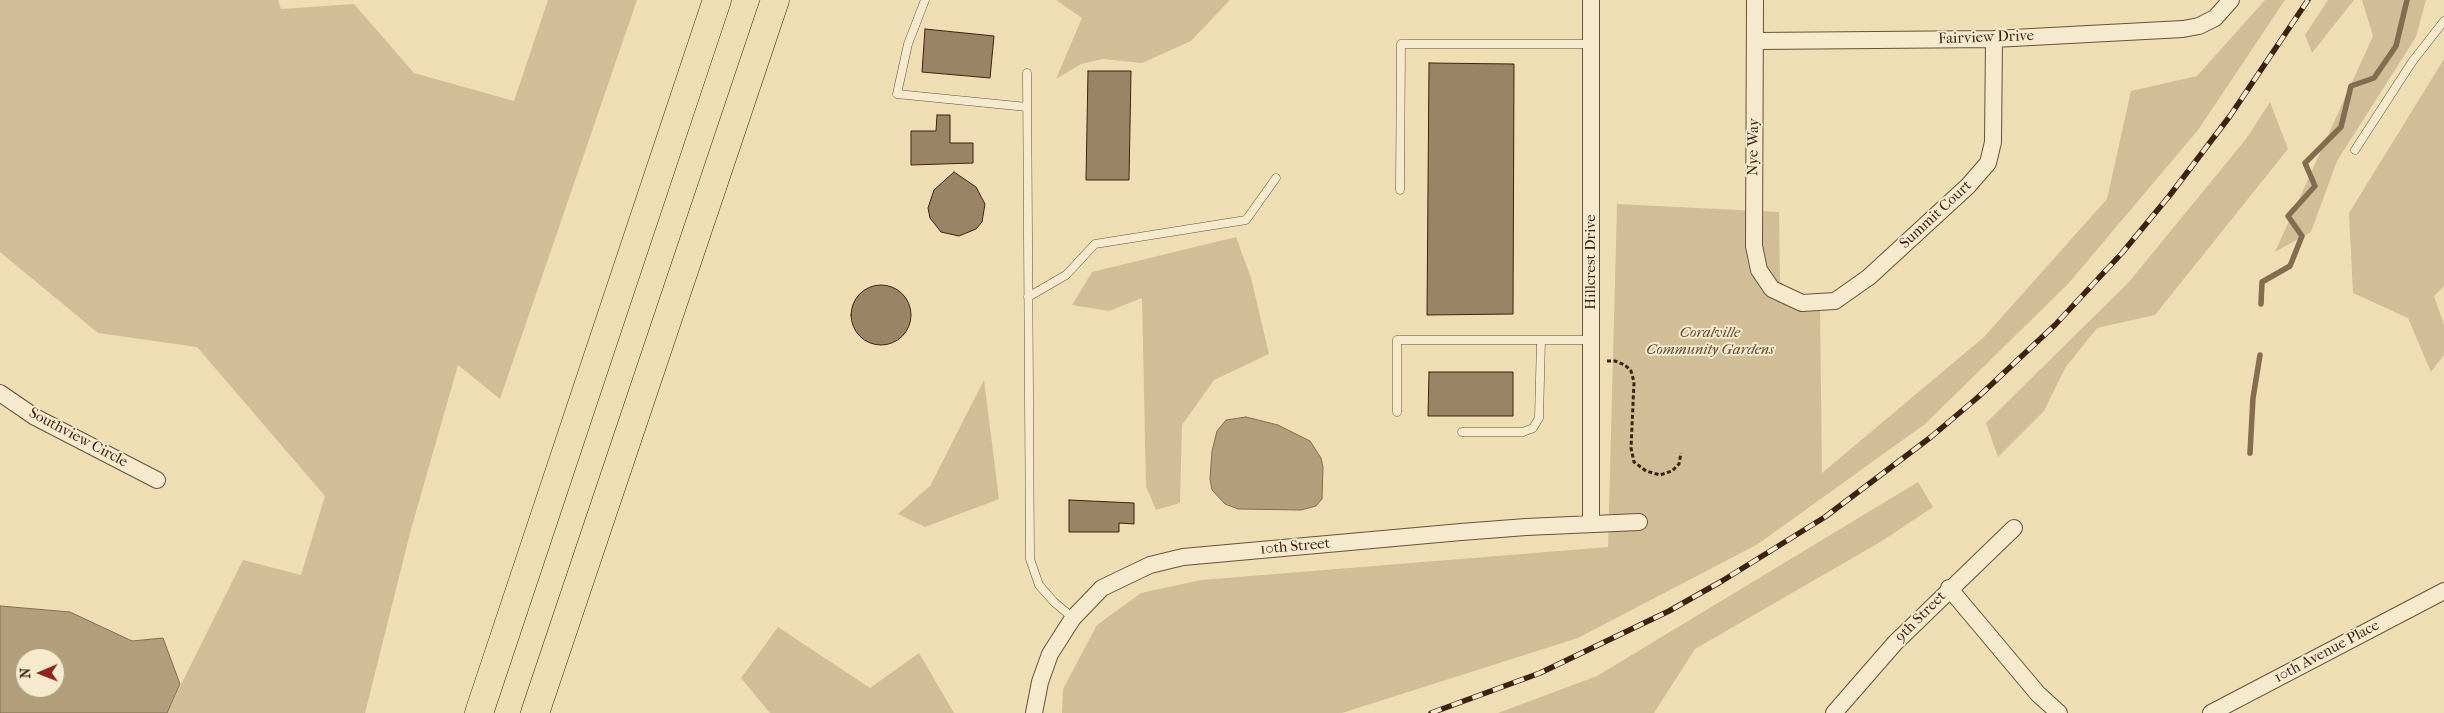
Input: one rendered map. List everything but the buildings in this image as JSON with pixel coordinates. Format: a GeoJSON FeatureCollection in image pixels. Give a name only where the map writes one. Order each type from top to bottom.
{"type":"FeatureCollection","features":[{"type":"Feature","properties":{"kind":"highway"},"geometry":{"type":"LineString","coordinates":[[479,713],[717,0]]}},
{"type":"Feature","properties":{"kind":"highway"},"geometry":{"type":"LineString","coordinates":[[535,713],[775,0]]}},
{"type":"Feature","properties":{"kind":"street","name":"Hillcrest Drive"},"geometry":{"type":"LineString","coordinates":[[1591,0],[1591,524]]}},
{"type":"Feature","properties":{"kind":"street","name":"Nye Way"},"geometry":{"type":"LineString","coordinates":[[1755,0],[1754,246],[1759,270],[1772,289]]}},
{"type":"Feature","properties":{"kind":"street","name":"Fairview Drive"},"geometry":{"type":"LineString","coordinates":[[1756,41],[1994,39],[2183,29],[2199,26],[2215,18],[2232,0]]}},
{"type":"Feature","properties":{"kind":"street","name":"Summit Court"},"geometry":{"type":"LineString","coordinates":[[1772,289],[1802,303],[1835,300],[1870,277],[1968,186],[1988,163],[1993,142],[1994,39]]}},
{"type":"Feature","properties":{"kind":"street","name":"Southview Circle"},"geometry":{"type":"LineString","coordinates":[[0,393],[36,417],[157,480]]}},
{"type":"Feature","properties":{"kind":"street","name":"10th Street"},"geometry":{"type":"LineString","coordinates":[[1034,713],[1040,682],[1050,654],[1073,618],[1102,588],[1150,565],[1183,557],[1526,526],[1639,522]]}},
{"type":"Feature","properties":{"kind":"street","name":"9th Street"},"geometry":{"type":"LineString","coordinates":[[1834,713],[1895,643],[2014,528]]}},
{"type":"Feature","properties":{"kind":"street"},"geometry":{"type":"LineString","coordinates":[[1950,588],[2038,694],[2059,713]]}},
{"type":"Feature","properties":{"kind":"street","name":"10th Avenue Place"},"geometry":{"type":"LineString","coordinates":[[2211,713],[2444,591]]}},
{"type":"Feature","properties":{"kind":"lane"},"geometry":{"type":"LineString","coordinates":[[925,0],[908,44],[897,94],[1028,107]]}},
{"type":"Feature","properties":{"kind":"lane"},"geometry":{"type":"LineString","coordinates":[[2355,150],[2412,62],[2444,21]]}},
{"type":"Feature","properties":{"kind":"lane"},"geometry":{"type":"LineString","coordinates":[[1400,190],[1401,44],[1591,44]]}},
{"type":"Feature","properties":{"kind":"lane"},"geometry":{"type":"LineString","coordinates":[[1027,73],[1030,559],[1039,586],[1073,618]]}},
{"type":"Feature","properties":{"kind":"lane"},"geometry":{"type":"LineString","coordinates":[[1028,296],[1066,275],[1095,244],[1246,220],[1276,178]]}},
{"type":"Feature","properties":{"kind":"lane"},"geometry":{"type":"LineString","coordinates":[[1397,412],[1397,340],[1591,340]]}},
{"type":"Feature","properties":{"kind":"lane"},"geometry":{"type":"LineString","coordinates":[[1462,432],[1524,432],[1533,428],[1539,418],[1541,340]]}},
{"type":"Feature","properties":{"kind":"path"},"geometry":{"type":"LineString","coordinates":[[1591,361],[1614,361],[1625,365],[1631,370],[1634,382],[1631,448],[1634,462],[1646,471],[1660,475],[1672,471],[1678,464],[1681,453]]}},
{"type":"Feature","properties":{"kind":"green space"},"geometry":{"type":"Polygon","coordinates":[[[0,0],[278,0],[281,9],[354,4],[414,73],[514,101],[548,0],[637,0],[500,399],[458,365],[410,533],[365,713],[167,713],[243,560],[301,575],[325,496],[197,347],[98,333],[0,252],[0,0]]]}},
{"type":"Feature","properties":{"kind":"green space"},"geometry":{"type":"Polygon","coordinates":[[[1056,0],[1230,0],[1191,41],[1142,63],[1103,59],[1081,64],[1056,79],[1082,18],[1056,0]]]}},
{"type":"Feature","properties":{"kind":"green space","name":"Coralville Community Gardens"},"geometry":{"type":"Polygon","coordinates":[[[2265,0],[2285,0],[2198,130],[2068,284],[1925,424],[1758,544],[1578,638],[1342,713],[1062,713],[1063,689],[1097,625],[1141,593],[1201,580],[1608,547],[1617,204],[1779,212],[1780,282],[1820,307],[1822,473],[1984,337],[2107,199],[2131,91],[2197,76],[2265,0]]]}},
{"type":"Feature","properties":{"kind":"green space"},"geometry":{"type":"Polygon","coordinates":[[[2328,0],[2354,0],[2312,53],[2305,35],[2328,0]]]}},
{"type":"Feature","properties":{"kind":"green space"},"geometry":{"type":"Polygon","coordinates":[[[2362,0],[2426,0],[2416,37],[2337,161],[2311,232],[2275,252],[2373,36],[2362,0]]]}},
{"type":"Feature","properties":{"kind":"green space"},"geometry":{"type":"Polygon","coordinates":[[[2444,59],[2444,286],[2434,296],[2444,325],[2444,355],[2431,372],[2408,318],[2353,293],[2349,213],[2444,59]]]}},
{"type":"Feature","properties":{"kind":"green space"},"geometry":{"type":"Polygon","coordinates":[[[2270,102],[2288,149],[2155,315],[2097,328],[2065,368],[2044,411],[1998,457],[1986,423],[2128,283],[2246,139],[2270,102]]]}},
{"type":"Feature","properties":{"kind":"green space"},"geometry":{"type":"Polygon","coordinates":[[[1236,237],[1251,278],[1269,354],[1214,380],[1182,425],[1180,503],[1156,510],[1146,487],[1142,298],[1109,311],[1072,305],[1092,272],[1236,237]]]}},
{"type":"Feature","properties":{"kind":"green space"},"geometry":{"type":"Polygon","coordinates":[[[984,380],[999,499],[925,527],[898,514],[930,486],[984,380]]]}},
{"type":"Feature","properties":{"kind":"green space"},"geometry":{"type":"Polygon","coordinates":[[[1918,482],[1933,507],[1882,541],[1695,649],[1654,713],[1498,713],[1597,676],[1918,482]]]}},
{"type":"Feature","properties":{"kind":"green space"},"geometry":{"type":"Polygon","coordinates":[[[778,627],[870,688],[919,653],[954,713],[770,713],[741,678],[778,627]]]}},
{"type":"Feature","properties":{"kind":"shaded area"},"geometry":{"type":"Polygon","coordinates":[[[1246,417],[1278,425],[1310,441],[1321,458],[1323,467],[1322,499],[1316,506],[1301,510],[1238,509],[1225,504],[1212,490],[1210,479],[1212,451],[1217,431],[1226,420],[1246,417]]]}},
{"type":"Feature","properties":{"kind":"shaded area"},"geometry":{"type":"Polygon","coordinates":[[[0,606],[70,612],[132,641],[163,638],[180,684],[167,713],[0,713],[0,606]]]}},
{"type":"Feature","properties":{"kind":"waterway"},"geometry":{"type":"LineString","coordinates":[[2261,304],[2262,282],[2290,266],[2302,236],[2288,216],[2315,186],[2305,163],[2341,127],[2351,86],[2374,78],[2396,46],[2407,0]]}},
{"type":"Feature","properties":{"kind":"waterway"},"geometry":{"type":"LineString","coordinates":[[2250,453],[2253,398],[2260,355]]}},
{"type":"Feature","properties":{"kind":"railway"},"geometry":{"type":"LineString","coordinates":[[1431,713],[1540,673],[1669,611],[1722,581],[1825,517],[1931,437],[1977,398],[2055,325],[2122,253],[2170,195],[2230,116],[2308,0]]}}]}
